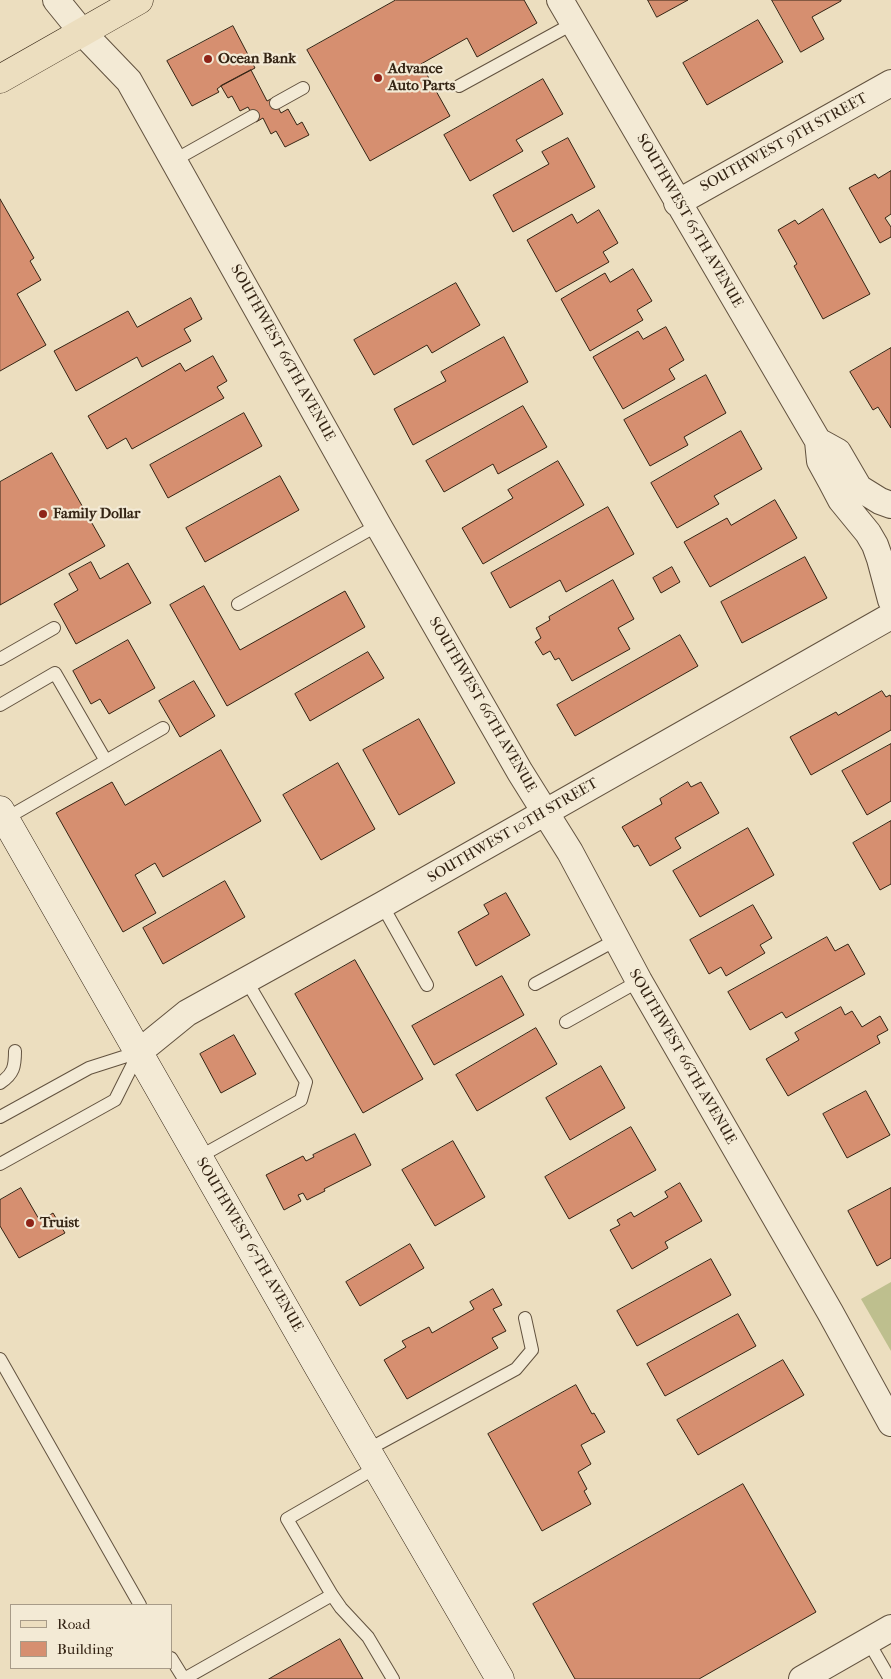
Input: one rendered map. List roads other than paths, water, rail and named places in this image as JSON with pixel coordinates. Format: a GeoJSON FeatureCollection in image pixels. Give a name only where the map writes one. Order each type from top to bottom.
{"type":"FeatureCollection","features":[{"type":"Feature","properties":{"kind":"main road"},"geometry":{"type":"LineString","coordinates":[[0,79],[138,0]]}},
{"type":"Feature","properties":{"kind":"main road","name":"SOUTHWEST 67TH AVENUE"},"geometry":{"type":"LineString","coordinates":[[2,815],[500,1679]]}},
{"type":"Feature","properties":{"kind":"street","name":"SOUTHWEST 66TH AVENUE"},"geometry":{"type":"LineString","coordinates":[[56,0],[82,32],[128,81],[378,525],[544,813],[570,852],[639,981],[830,1312],[891,1423]]}},
{"type":"Feature","properties":{"kind":"street","name":"SOUTHWEST 65TH AVENUE"},"geometry":{"type":"LineString","coordinates":[[568,7],[677,203],[818,441],[820,461],[841,500],[868,533],[880,559],[891,600]]}},
{"type":"Feature","properties":{"kind":"street","name":"SOUTHWEST 9TH STREET"},"geometry":{"type":"LineString","coordinates":[[677,203],[891,83]]}},
{"type":"Feature","properties":{"kind":"street","name":"SOUTHWEST 65TH AVENUE"},"geometry":{"type":"LineString","coordinates":[[818,441],[838,452],[859,488],[880,501],[891,505]]}},
{"type":"Feature","properties":{"kind":"street"},"geometry":{"type":"LineString","coordinates":[[868,533],[891,520]]}},
{"type":"Feature","properties":{"kind":"street","name":"SOUTHWEST 10TH STREET"},"geometry":{"type":"LineString","coordinates":[[139,1052],[187,1013],[382,905],[891,616]]}},
{"type":"Feature","properties":{"kind":"street"},"geometry":{"type":"LineString","coordinates":[[802,1679],[891,1628]]}},
{"type":"Feature","properties":{"kind":"lane"},"geometry":{"type":"LineString","coordinates":[[459,86],[568,7]]}},
{"type":"Feature","properties":{"kind":"lane"},"geometry":{"type":"LineString","coordinates":[[276,103],[303,88]]}},
{"type":"Feature","properties":{"kind":"lane"},"geometry":{"type":"LineString","coordinates":[[173,160],[253,116]]}},
{"type":"Feature","properties":{"kind":"lane"},"geometry":{"type":"LineString","coordinates":[[238,604],[378,525]]}},
{"type":"Feature","properties":{"kind":"lane"},"geometry":{"type":"LineString","coordinates":[[0,659],[54,628]]}},
{"type":"Feature","properties":{"kind":"lane"},"geometry":{"type":"LineString","coordinates":[[0,705],[55,673],[106,760]]}},
{"type":"Feature","properties":{"kind":"lane"},"geometry":{"type":"LineString","coordinates":[[2,815],[163,728]]}},
{"type":"Feature","properties":{"kind":"lane"},"geometry":{"type":"LineString","coordinates":[[382,905],[427,985]]}},
{"type":"Feature","properties":{"kind":"lane"},"geometry":{"type":"LineString","coordinates":[[535,984],[616,940]]}},
{"type":"Feature","properties":{"kind":"lane"},"geometry":{"type":"LineString","coordinates":[[198,1157],[301,1100],[306,1082],[246,980]]}},
{"type":"Feature","properties":{"kind":"lane"},"geometry":{"type":"LineString","coordinates":[[566,1022],[639,981]]}},
{"type":"Feature","properties":{"kind":"lane"},"geometry":{"type":"LineString","coordinates":[[0,1083],[6,1079],[15,1067],[15,1051]]}},
{"type":"Feature","properties":{"kind":"lane"},"geometry":{"type":"LineString","coordinates":[[0,1117],[90,1068],[139,1052]]}},
{"type":"Feature","properties":{"kind":"lane"},"geometry":{"type":"LineString","coordinates":[[0,1164],[115,1100],[139,1052]]}},
{"type":"Feature","properties":{"kind":"lane"},"geometry":{"type":"LineString","coordinates":[[393,1679],[368,1637],[332,1595],[287,1519],[372,1458],[516,1369],[532,1350],[525,1318]]}},
{"type":"Feature","properties":{"kind":"lane"},"geometry":{"type":"LineString","coordinates":[[0,1359],[139,1604]]}},
{"type":"Feature","properties":{"kind":"lane"},"geometry":{"type":"LineString","coordinates":[[172,1660],[184,1679],[332,1595]]}},
{"type":"Feature","properties":{"kind":"lane"},"geometry":{"type":"LineString","coordinates":[[868,1640],[890,1679]]}},
{"type":"Feature","properties":{"kind":"place","name":"Ocean Bank"},"geometry":{"type":"Point","coordinates":[208,59]}},
{"type":"Feature","properties":{"kind":"place","name":"Advance Auto Parts"},"geometry":{"type":"Point","coordinates":[378,78]}},
{"type":"Feature","properties":{"kind":"place","name":"Family Dollar"},"geometry":{"type":"Point","coordinates":[43,514]}},
{"type":"Feature","properties":{"kind":"place","name":"Truist"},"geometry":{"type":"Point","coordinates":[30,1223]}}]}
